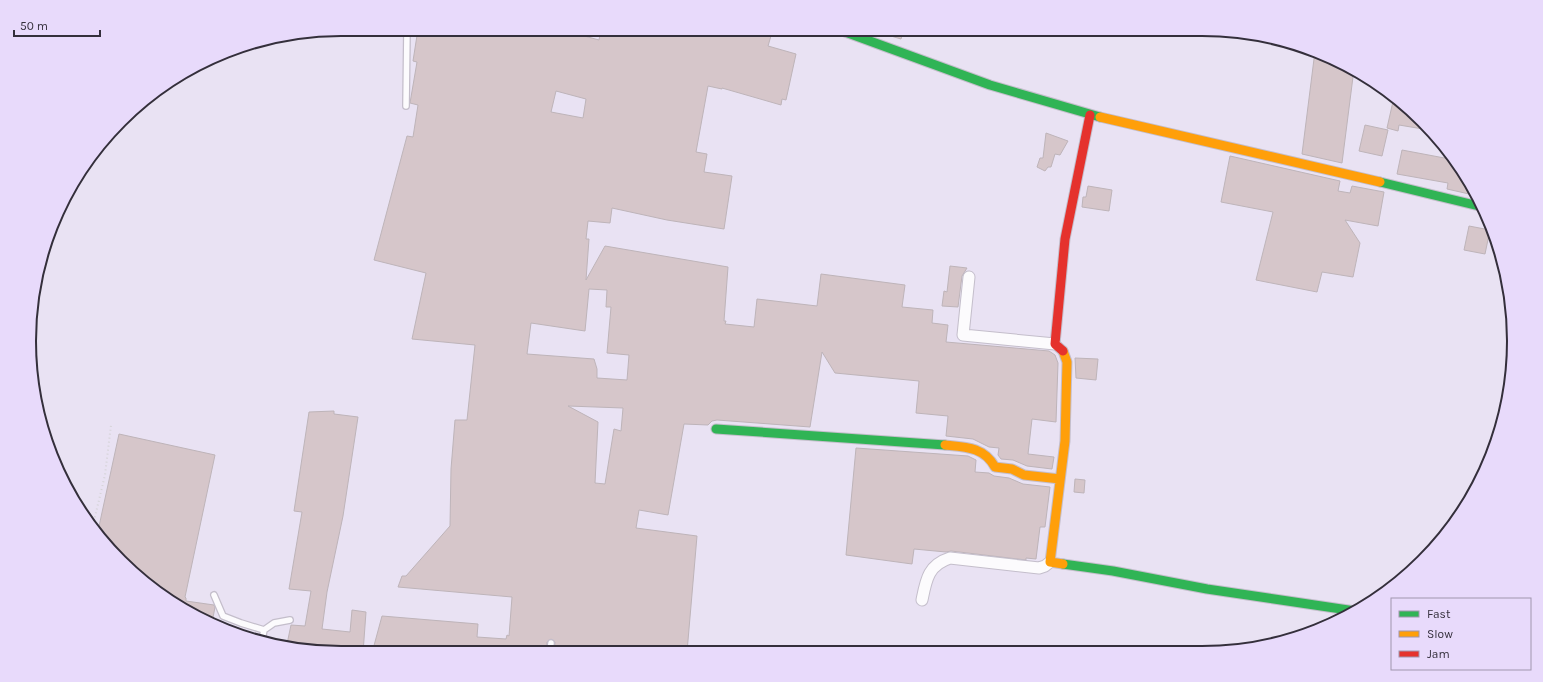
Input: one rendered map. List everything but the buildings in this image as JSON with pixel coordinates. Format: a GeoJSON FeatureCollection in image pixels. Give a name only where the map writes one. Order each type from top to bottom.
{"type":"FeatureCollection","features":[{"type":"Feature","properties":{"kind":"street"},"geometry":{"type":"LineString","coordinates":[[856,36],[990,85],[1090,115],[1329,168],[1475,205]]}},
{"type":"Feature","properties":{"kind":"street"},"geometry":{"type":"LineString","coordinates":[[1055,344],[1065,240],[1090,115]]}},
{"type":"Feature","properties":{"kind":"street"},"geometry":{"type":"LineString","coordinates":[[922,600],[927,579],[933,568],[941,561],[950,558],[1039,568],[1050,562],[1065,440],[1067,362],[1064,349],[1055,344],[963,335],[970,277]]}},
{"type":"Feature","properties":{"kind":"street"},"geometry":{"type":"LineString","coordinates":[[716,429],[970,447],[992,460],[995,467],[1012,469],[1024,475],[1060,479]]}},
{"type":"Feature","properties":{"kind":"street"},"geometry":{"type":"LineString","coordinates":[[1050,562],[1113,571],[1207,589],[1346,610]]}},
{"type":"Feature","properties":{"kind":"lane"},"geometry":{"type":"LineString","coordinates":[[406,106],[407,36]]}},
{"type":"Feature","properties":{"kind":"lane"},"geometry":{"type":"LineString","coordinates":[[214,595],[223,616],[264,630]]}},
{"type":"Feature","properties":{"kind":"lane"},"geometry":{"type":"LineString","coordinates":[[263,636],[264,630],[274,623],[290,620]]}},
{"type":"Feature","properties":{"kind":"path"},"geometry":{"type":"LineString","coordinates":[[94,520],[105,475],[111,425]]}},
{"type":"Feature","properties":{"kind":"traffic: fast"},"geometry":{"type":"LineString","coordinates":[[856,36],[990,85],[1100,117]]}},
{"type":"Feature","properties":{"kind":"traffic: fast"},"geometry":{"type":"LineString","coordinates":[[1380,182],[1476,205]]}},
{"type":"Feature","properties":{"kind":"traffic: fast"},"geometry":{"type":"LineString","coordinates":[[716,429],[945,445]]}},
{"type":"Feature","properties":{"kind":"traffic: fast"},"geometry":{"type":"LineString","coordinates":[[1063,564],[1113,571],[1207,589],[1346,610]]}},
{"type":"Feature","properties":{"kind":"traffic: slow"},"geometry":{"type":"LineString","coordinates":[[1100,117],[1380,182]]}},
{"type":"Feature","properties":{"kind":"traffic: slow"},"geometry":{"type":"LineString","coordinates":[[1063,351],[1067,362],[1065,441],[1050,562],[1063,564]]}},
{"type":"Feature","properties":{"kind":"traffic: slow"},"geometry":{"type":"LineString","coordinates":[[945,445],[974,449],[986,455],[995,467],[1012,469],[1024,475],[1060,479]]}},
{"type":"Feature","properties":{"kind":"traffic: jam"},"geometry":{"type":"LineString","coordinates":[[1063,351],[1055,344],[1065,239],[1090,115]]}}]}
